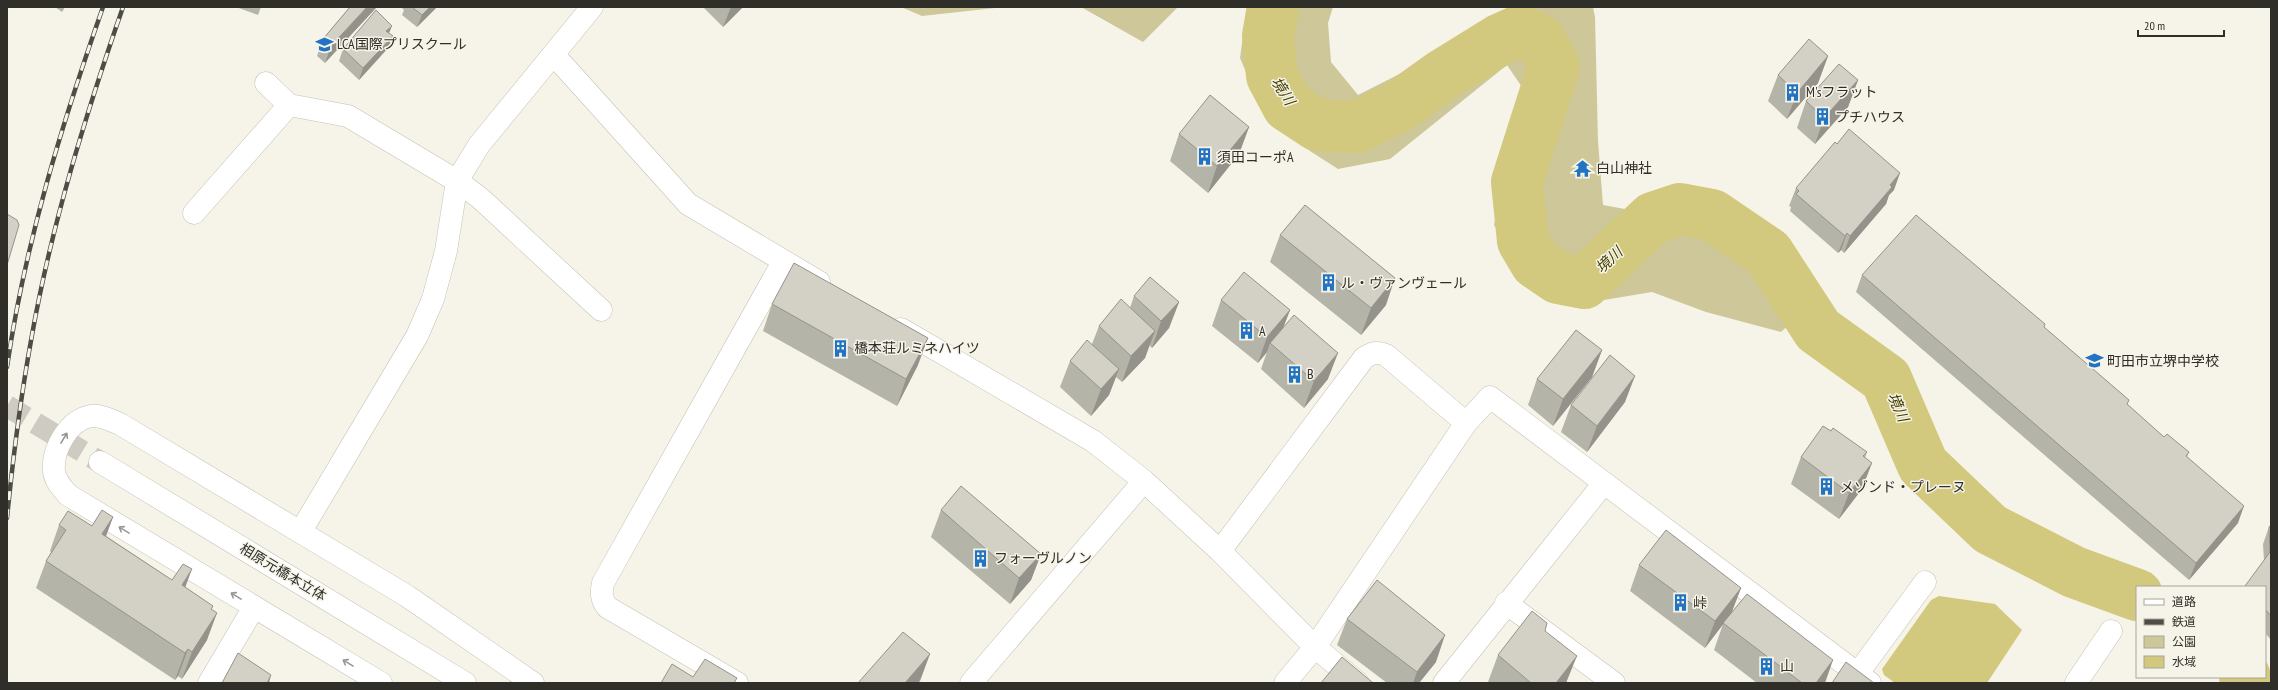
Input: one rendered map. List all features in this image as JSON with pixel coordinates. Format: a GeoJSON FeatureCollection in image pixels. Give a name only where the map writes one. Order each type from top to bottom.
{"type":"FeatureCollection","features":[{"type":"Feature","properties":{"kind":"street"},"geometry":{"type":"LineString","coordinates":[[301,531],[417,336],[433,299],[446,251],[457,181],[479,145],[592,7]]}},
{"type":"Feature","properties":{"kind":"street"},"geometry":{"type":"LineString","coordinates":[[554,55],[688,204],[783,262],[834,290]]}},
{"type":"Feature","properties":{"kind":"street"},"geometry":{"type":"LineString","coordinates":[[266,83],[289,105],[348,116],[457,181],[480,198],[602,310]]}},
{"type":"Feature","properties":{"kind":"street"},"geometry":{"type":"LineString","coordinates":[[194,213],[289,105]]}},
{"type":"Feature","properties":{"kind":"street"},"geometry":{"type":"LineString","coordinates":[[737,683],[607,607],[603,601],[601,591],[603,583],[783,262]]}},
{"type":"Feature","properties":{"kind":"street"},"geometry":{"type":"LineString","coordinates":[[887,321],[1093,440],[1144,481],[1220,551],[1315,647],[1358,683]]}},
{"type":"Feature","properties":{"kind":"street"},"geometry":{"type":"LineString","coordinates":[[1220,551],[1364,358],[1371,354],[1379,352],[1386,354],[1466,423]]}},
{"type":"Feature","properties":{"kind":"street"},"geometry":{"type":"LineString","coordinates":[[1285,683],[1315,647],[1466,423],[1490,397],[1864,678],[1925,582]]}},
{"type":"Feature","properties":{"kind":"street"},"geometry":{"type":"LineString","coordinates":[[381,683],[68,495],[56,479],[54,471],[55,459],[63,437],[82,419],[91,416],[110,419],[301,531],[408,596],[532,683]]}},
{"type":"Feature","properties":{"kind":"street","name":"相原元橋本立体"},"geometry":{"type":"LineString","coordinates":[[100,462],[465,683]]}},
{"type":"Feature","properties":{"kind":"street"},"geometry":{"type":"LineString","coordinates":[[971,683],[1144,481]]}},
{"type":"Feature","properties":{"kind":"street"},"geometry":{"type":"LineString","coordinates":[[1444,683],[1506,603],[1604,483]]}},
{"type":"Feature","properties":{"kind":"street"},"geometry":{"type":"LineString","coordinates":[[1506,603],[1614,683]]}},
{"type":"Feature","properties":{"kind":"street"},"geometry":{"type":"LineString","coordinates":[[209,683],[254,607]]}},
{"type":"Feature","properties":{"kind":"street"},"geometry":{"type":"LineString","coordinates":[[2076,683],[2111,631]]}},
{"type":"Feature","properties":{"kind":"green space"},"geometry":{"type":"Polygon","coordinates":[[[901,7],[1004,7],[922,16],[901,7]]]}},
{"type":"Feature","properties":{"kind":"green space"},"geometry":{"type":"Polygon","coordinates":[[[1081,7],[1178,7],[1143,42],[1081,7]]]}},
{"type":"Feature","properties":{"kind":"green space"},"geometry":{"type":"Polygon","coordinates":[[[1247,7],[1333,7],[1328,23],[1331,62],[1358,95],[1532,7],[1593,7],[1595,17],[1598,141],[1603,205],[1685,220],[1748,257],[1796,318],[1781,332],[1706,312],[1652,292],[1592,302],[1519,265],[1494,225],[1524,90],[1507,65],[1390,159],[1338,169],[1310,151],[1264,114],[1240,58],[1247,7]]]}},
{"type":"Feature","properties":{"kind":"water"},"geometry":{"type":"Polygon","coordinates":[[[1939,596],[1995,604],[2022,630],[1987,683],[1895,683],[1884,675],[1882,669],[1931,600],[1939,596]]]}},
{"type":"Feature","properties":{"kind":"building"},"geometry":{"type":"Polygon","coordinates":[[[350,7],[367,7],[331,46],[323,39],[350,7]]]}},
{"type":"Feature","properties":{"kind":"building"},"geometry":{"type":"Polygon","coordinates":[[[412,7],[430,7],[422,15],[412,7]]]}},
{"type":"Feature","properties":{"kind":"building"},"geometry":{"type":"Polygon","coordinates":[[[376,10],[392,26],[386,31],[393,36],[363,68],[343,49],[376,10]]]}},
{"type":"Feature","properties":{"kind":"building"},"geometry":{"type":"Polygon","coordinates":[[[1809,39],[1828,56],[1797,93],[1778,75],[1809,39]]]}},
{"type":"Feature","properties":{"kind":"building"},"geometry":{"type":"Polygon","coordinates":[[[1839,64],[1858,80],[1824,118],[1806,101],[1839,64]]]}},
{"type":"Feature","properties":{"kind":"building"},"geometry":{"type":"Polygon","coordinates":[[[1210,95],[1249,127],[1217,166],[1179,134],[1210,95]]]}},
{"type":"Feature","properties":{"kind":"building"},"geometry":{"type":"Polygon","coordinates":[[[1849,129],[1900,173],[1890,185],[1892,187],[1850,236],[1847,233],[1845,236],[1796,194],[1799,191],[1796,188],[1835,142],[1837,144],[1849,129]]]}},
{"type":"Feature","properties":{"kind":"building"},"geometry":{"type":"Polygon","coordinates":[[[1305,205],[1395,278],[1371,308],[1280,235],[1305,205]]]}},
{"type":"Feature","properties":{"kind":"building"},"geometry":{"type":"Polygon","coordinates":[[[7,214],[17,220],[19,225],[7,265],[7,214]]]}},
{"type":"Feature","properties":{"kind":"building"},"geometry":{"type":"Polygon","coordinates":[[[1916,215],[2045,324],[2044,327],[2129,400],[2127,404],[2164,437],[2167,434],[2189,452],[2186,456],[2244,506],[2196,563],[1862,275],[1916,215]]]}},
{"type":"Feature","properties":{"kind":"building"},"geometry":{"type":"Polygon","coordinates":[[[794,263],[928,338],[906,379],[772,304],[794,263]]]}},
{"type":"Feature","properties":{"kind":"building"},"geometry":{"type":"Polygon","coordinates":[[[1244,272],[1290,310],[1267,337],[1221,300],[1244,272]]]}},
{"type":"Feature","properties":{"kind":"building"},"geometry":{"type":"Polygon","coordinates":[[[1150,277],[1179,302],[1161,321],[1134,296],[1150,277]]]}},
{"type":"Feature","properties":{"kind":"building"},"geometry":{"type":"Polygon","coordinates":[[[1121,299],[1155,331],[1131,356],[1099,326],[1121,299]]]}},
{"type":"Feature","properties":{"kind":"building"},"geometry":{"type":"Polygon","coordinates":[[[1294,315],[1338,353],[1314,381],[1270,343],[1294,315]]]}},
{"type":"Feature","properties":{"kind":"building"},"geometry":{"type":"Polygon","coordinates":[[[1576,330],[1602,350],[1563,399],[1537,379],[1576,330]]]}},
{"type":"Feature","properties":{"kind":"building"},"geometry":{"type":"Polygon","coordinates":[[[1087,340],[1119,369],[1101,389],[1070,361],[1087,340]]]}},
{"type":"Feature","properties":{"kind":"building"},"geometry":{"type":"Polygon","coordinates":[[[1610,355],[1635,376],[1597,426],[1571,405],[1610,355]]]}},
{"type":"Feature","properties":{"kind":"building"},"geometry":{"type":"Polygon","coordinates":[[[1823,426],[1831,431],[1833,428],[1867,452],[1863,456],[1872,463],[1849,493],[1801,457],[1823,426]]]}},
{"type":"Feature","properties":{"kind":"building"},"geometry":{"type":"Polygon","coordinates":[[[961,486],[1041,554],[1019,578],[941,510],[961,486]]]}},
{"type":"Feature","properties":{"kind":"building"},"geometry":{"type":"Polygon","coordinates":[[[102,510],[113,517],[102,534],[172,580],[183,564],[192,569],[182,585],[213,606],[211,609],[217,613],[192,652],[188,649],[185,653],[46,561],[66,530],[59,525],[68,511],[92,526],[102,510]]]}},
{"type":"Feature","properties":{"kind":"building"},"geometry":{"type":"Polygon","coordinates":[[[2271,525],[2271,616],[2266,610],[2266,586],[2245,586],[2270,552],[2269,527],[2271,525]]]}},
{"type":"Feature","properties":{"kind":"building"},"geometry":{"type":"Polygon","coordinates":[[[1666,530],[1741,588],[1715,621],[1639,565],[1666,530]]]}},
{"type":"Feature","properties":{"kind":"building"},"geometry":{"type":"Polygon","coordinates":[[[1377,580],[1445,635],[1417,672],[1347,619],[1377,580]]]}},
{"type":"Feature","properties":{"kind":"building"},"geometry":{"type":"Polygon","coordinates":[[[1747,594],[1833,660],[1816,683],[1802,683],[1723,623],[1747,594]]]}},
{"type":"Feature","properties":{"kind":"building"},"geometry":{"type":"Polygon","coordinates":[[[1532,611],[1547,623],[1545,631],[1577,656],[1556,683],[1531,683],[1498,655],[1532,611]]]}},
{"type":"Feature","properties":{"kind":"building"},"geometry":{"type":"Polygon","coordinates":[[[903,632],[930,654],[905,683],[858,683],[903,632]]]}},
{"type":"Feature","properties":{"kind":"building"},"geometry":{"type":"Polygon","coordinates":[[[238,653],[271,675],[267,683],[222,683],[238,653]]]}},
{"type":"Feature","properties":{"kind":"building"},"geometry":{"type":"Polygon","coordinates":[[[1342,657],[1372,682],[1321,683],[1342,657]]]}},
{"type":"Feature","properties":{"kind":"building"},"geometry":{"type":"Polygon","coordinates":[[[705,659],[737,678],[734,683],[661,683],[672,664],[693,677],[705,659]]]}},
{"type":"Feature","properties":{"kind":"building"},"geometry":{"type":"Polygon","coordinates":[[[1846,662],[1874,683],[1832,683],[1846,662]]]}},
{"type":"Feature","properties":{"kind":"waterway","name":"境川"},"geometry":{"type":"LineString","coordinates":[[1273,7],[1268,36],[1272,76],[1288,106],[1317,125],[1356,127],[1398,107],[1444,74],[1499,40],[1519,31],[1540,40],[1554,66],[1517,182],[1523,241],[1536,263],[1558,278],[1584,283],[1653,218],[1680,209],[1712,215],[1768,253],[1818,330],[1886,379],[1923,465],[1990,529],[2074,572],[2136,595]]}},
{"type":"Feature","properties":{"kind":"waterway","name":"境川"},"geometry":{"type":"LineString","coordinates":[[2245,678],[2247,683]]}},
{"type":"Feature","properties":{"kind":"tunnel"},"geometry":{"type":"LineString","coordinates":[[7,406],[100,462]]}},
{"type":"Feature","properties":{"kind":"railway"},"geometry":{"type":"LineString","coordinates":[[7,367],[34,229],[59,140],[103,7]]}},
{"type":"Feature","properties":{"kind":"railway"},"geometry":{"type":"LineString","coordinates":[[7,518],[24,380],[49,252],[83,128],[123,7]]}},
{"type":"Feature","properties":{"kind":"place","name":"LCA国際プリスクール"},"geometry":{"type":"Point","coordinates":[324,44]}},
{"type":"Feature","properties":{"kind":"place","name":"M'sフラット"},"geometry":{"type":"Point","coordinates":[1793,92]}},
{"type":"Feature","properties":{"kind":"place","name":"プチハウス"},"geometry":{"type":"Point","coordinates":[1822,117]}},
{"type":"Feature","properties":{"kind":"place","name":"須田コーポA"},"geometry":{"type":"Point","coordinates":[1204,157]}},
{"type":"Feature","properties":{"kind":"place","name":"白山神社"},"geometry":{"type":"Point","coordinates":[1583,168]}},
{"type":"Feature","properties":{"kind":"place","name":"ル・ヴァンヴェール"},"geometry":{"type":"Point","coordinates":[1328,283]}},
{"type":"Feature","properties":{"kind":"place","name":"A"},"geometry":{"type":"Point","coordinates":[1246,331]}},
{"type":"Feature","properties":{"kind":"place","name":"橋本荘ルミネハイツ"},"geometry":{"type":"Point","coordinates":[841,348]}},
{"type":"Feature","properties":{"kind":"place","name":"町田市立堺中学校"},"geometry":{"type":"Point","coordinates":[2094,361]}},
{"type":"Feature","properties":{"kind":"place","name":"B"},"geometry":{"type":"Point","coordinates":[1294,374]}},
{"type":"Feature","properties":{"kind":"place","name":"メゾンド・プレーヌ"},"geometry":{"type":"Point","coordinates":[1827,487]}},
{"type":"Feature","properties":{"kind":"place","name":"フォーヴルノン"},"geometry":{"type":"Point","coordinates":[981,558]}},
{"type":"Feature","properties":{"kind":"place","name":"峠"},"geometry":{"type":"Point","coordinates":[1680,603]}},
{"type":"Feature","properties":{"kind":"place","name":"山"},"geometry":{"type":"Point","coordinates":[1767,666]}}]}
